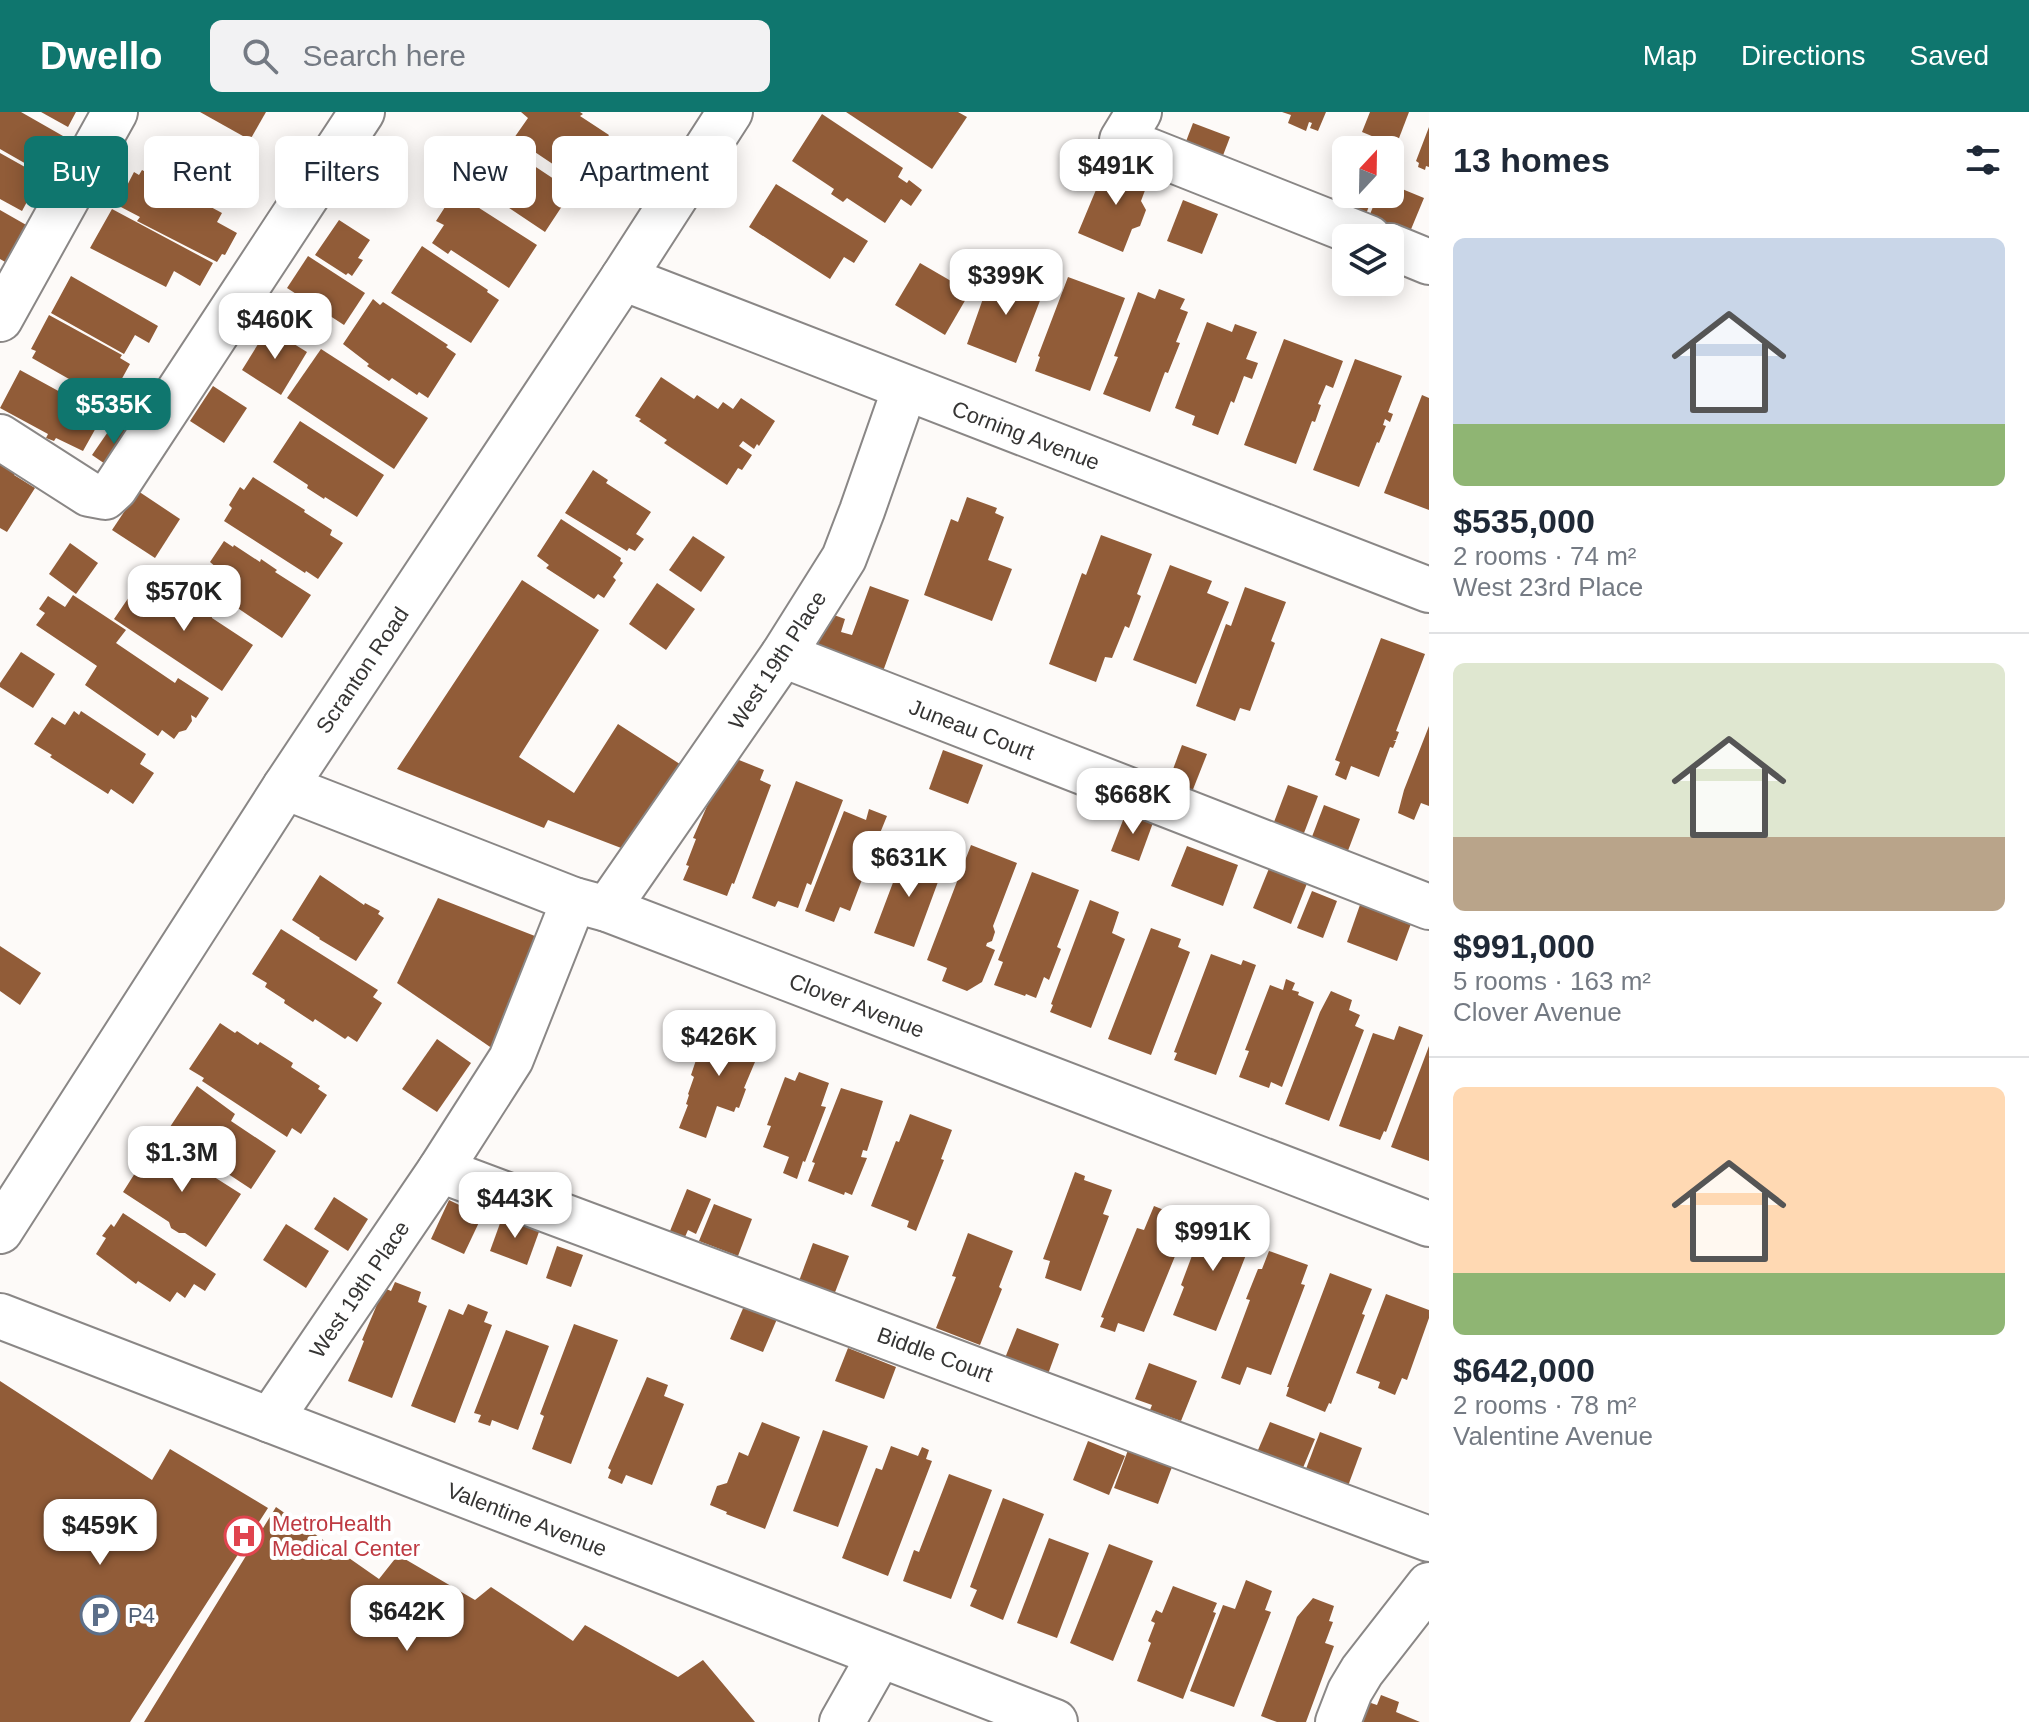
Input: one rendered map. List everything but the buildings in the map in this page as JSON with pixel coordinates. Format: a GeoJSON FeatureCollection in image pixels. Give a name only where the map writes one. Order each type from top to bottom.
{"type":"FeatureCollection","features":[{"type":"Feature","properties":{"kind":"street"},"geometry":{"type":"LineString","coordinates":[[0,319],[115,112]]}},
{"type":"Feature","properties":{"kind":"street"},"geometry":{"type":"LineString","coordinates":[[0,437],[89,494],[105,497],[115,488],[362,112]]}},
{"type":"Feature","properties":{"kind":"street","name":"Scranton Road"},"geometry":{"type":"LineString","coordinates":[[0,1231],[12,1188],[285,787],[730,112]]}},
{"type":"Feature","properties":{"kind":"street"},"geometry":{"type":"LineString","coordinates":[[1130,126],[1339,224]]}},
{"type":"Feature","properties":{"kind":"street"},"geometry":{"type":"LineString","coordinates":[[1404,252],[1429,262]]}},
{"type":"Feature","properties":{"kind":"street","name":"Corning Avenue"},"geometry":{"type":"LineString","coordinates":[[623,278],[1429,590]]}},
{"type":"Feature","properties":{"kind":"street","name":"West 19th Place"},"geometry":{"type":"LineString","coordinates":[[270,1420],[440,1170],[511,1059],[591,905],[783,655],[844,558],[905,388]]}},
{"type":"Feature","properties":{"kind":"street","name":"Juneau Court"},"geometry":{"type":"LineString","coordinates":[[783,655],[1429,907]]}},
{"type":"Feature","properties":{"kind":"street","name":"Clover Avenue"},"geometry":{"type":"LineString","coordinates":[[285,787],[1429,1224]]}},
{"type":"Feature","properties":{"kind":"street","name":"Biddle Court"},"geometry":{"type":"LineString","coordinates":[[440,1170],[1429,1539]]}},
{"type":"Feature","properties":{"kind":"street","name":"Valentine Avenue"},"geometry":{"type":"LineString","coordinates":[[0,1316],[1055,1722]]}},
{"type":"Feature","properties":{"kind":"street"},"geometry":{"type":"LineString","coordinates":[[1338,1722],[1362,1671],[1429,1585]]}},
{"type":"Feature","properties":{"kind":"street"},"geometry":{"type":"LineString","coordinates":[[842,1722],[880,1655]]}},
{"type":"Feature","properties":{"kind":"place","name":"MetroHealth Medical Center"},"geometry":{"type":"Point","coordinates":[244,1536]}},
{"type":"Feature","properties":{"kind":"place","name":"P4"},"geometry":{"type":"Point","coordinates":[100,1615]}}]}
